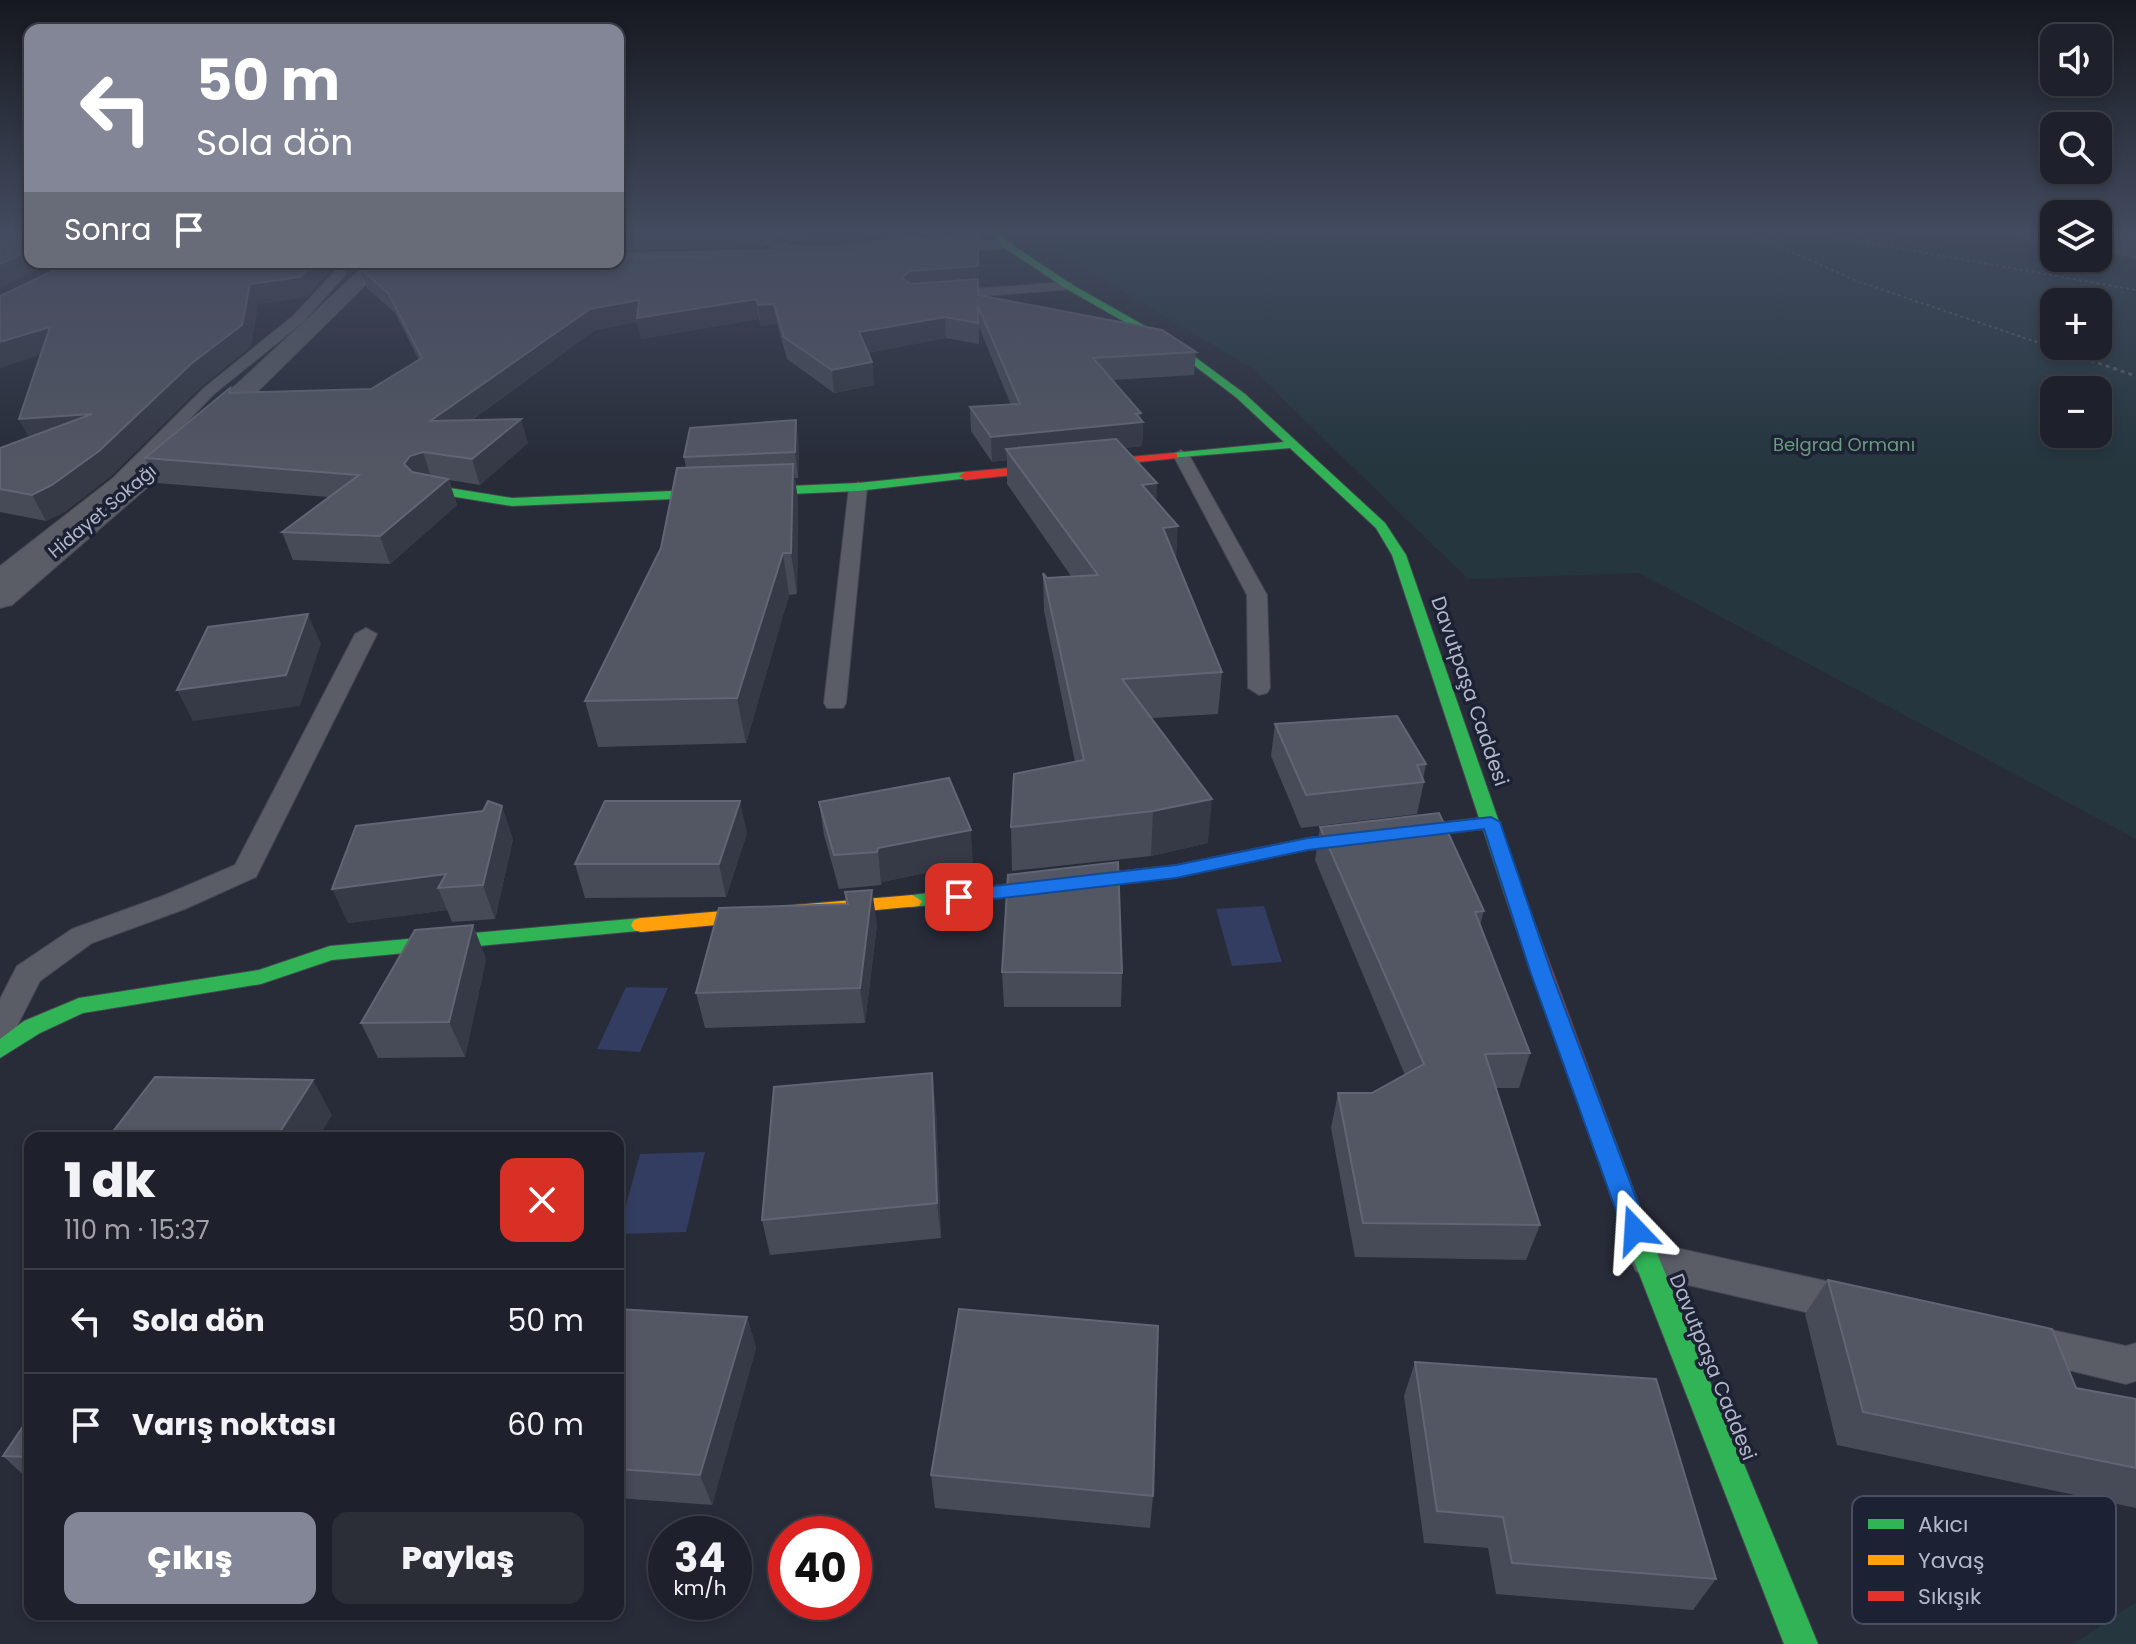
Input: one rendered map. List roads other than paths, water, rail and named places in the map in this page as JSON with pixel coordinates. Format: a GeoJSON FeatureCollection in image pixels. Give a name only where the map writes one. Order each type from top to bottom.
{"type":"FeatureCollection","features":[{"type":"Feature","properties":{"kind":"street","name":"Hidayet Sokağı"},"geometry":{"type":"LineString","coordinates":[[0,598],[247,388],[330,309]]}},
{"type":"Feature","properties":{"kind":"street","name":"Davutpaşa Caddesi"},"geometry":{"type":"LineString","coordinates":[[1108,309],[1177,348],[1241,396],[1381,526],[1399,555],[1542,974],[1646,1258],[1801,1644]]}},
{"type":"Feature","properties":{"kind":"street"},"geometry":{"type":"LineString","coordinates":[[431,489],[512,502],[858,487],[1292,444]]}},
{"type":"Feature","properties":{"kind":"street"},"geometry":{"type":"LineString","coordinates":[[0,1050],[32,1027],[79,1006],[261,977],[330,953],[928,900],[1176,871],[1308,844],[1491,822]]}},
{"type":"Feature","properties":{"kind":"lane"},"geometry":{"type":"LineString","coordinates":[[0,576],[119,482],[209,391],[308,309]]}},
{"type":"Feature","properties":{"kind":"lane"},"geometry":{"type":"LineString","coordinates":[[1181,455],[1257,595],[1259,688]]}},
{"type":"Feature","properties":{"kind":"lane"},"geometry":{"type":"LineString","coordinates":[[835,703],[858,487]]}},
{"type":"Feature","properties":{"kind":"lane"},"geometry":{"type":"LineString","coordinates":[[0,1030],[28,974],[82,936],[175,902],[246,871],[366,634]]}},
{"type":"Feature","properties":{"kind":"lane"},"geometry":{"type":"LineString","coordinates":[[1646,1258],[1878,1310]]}},
{"type":"Feature","properties":{"kind":"lane"},"geometry":{"type":"LineString","coordinates":[[1987,1334],[2126,1365],[2136,1362]]}},
{"type":"Feature","properties":{"kind":"water"},"geometry":{"type":"Polygon","coordinates":[[[1264,906],[1282,962],[1232,966],[1216,909],[1264,906]]]}},
{"type":"Feature","properties":{"kind":"water"},"geometry":{"type":"Polygon","coordinates":[[[626,987],[668,988],[640,1052],[597,1049],[626,987]]]}},
{"type":"Feature","properties":{"kind":"water"},"geometry":{"type":"Polygon","coordinates":[[[705,1152],[686,1232],[624,1234],[624,1212],[640,1154],[705,1152]]]}},
{"type":"Feature","properties":{"kind":"park label","name":"Belgrad Ormanı"},"geometry":{"type":"Point","coordinates":[1844,444]}}]}
